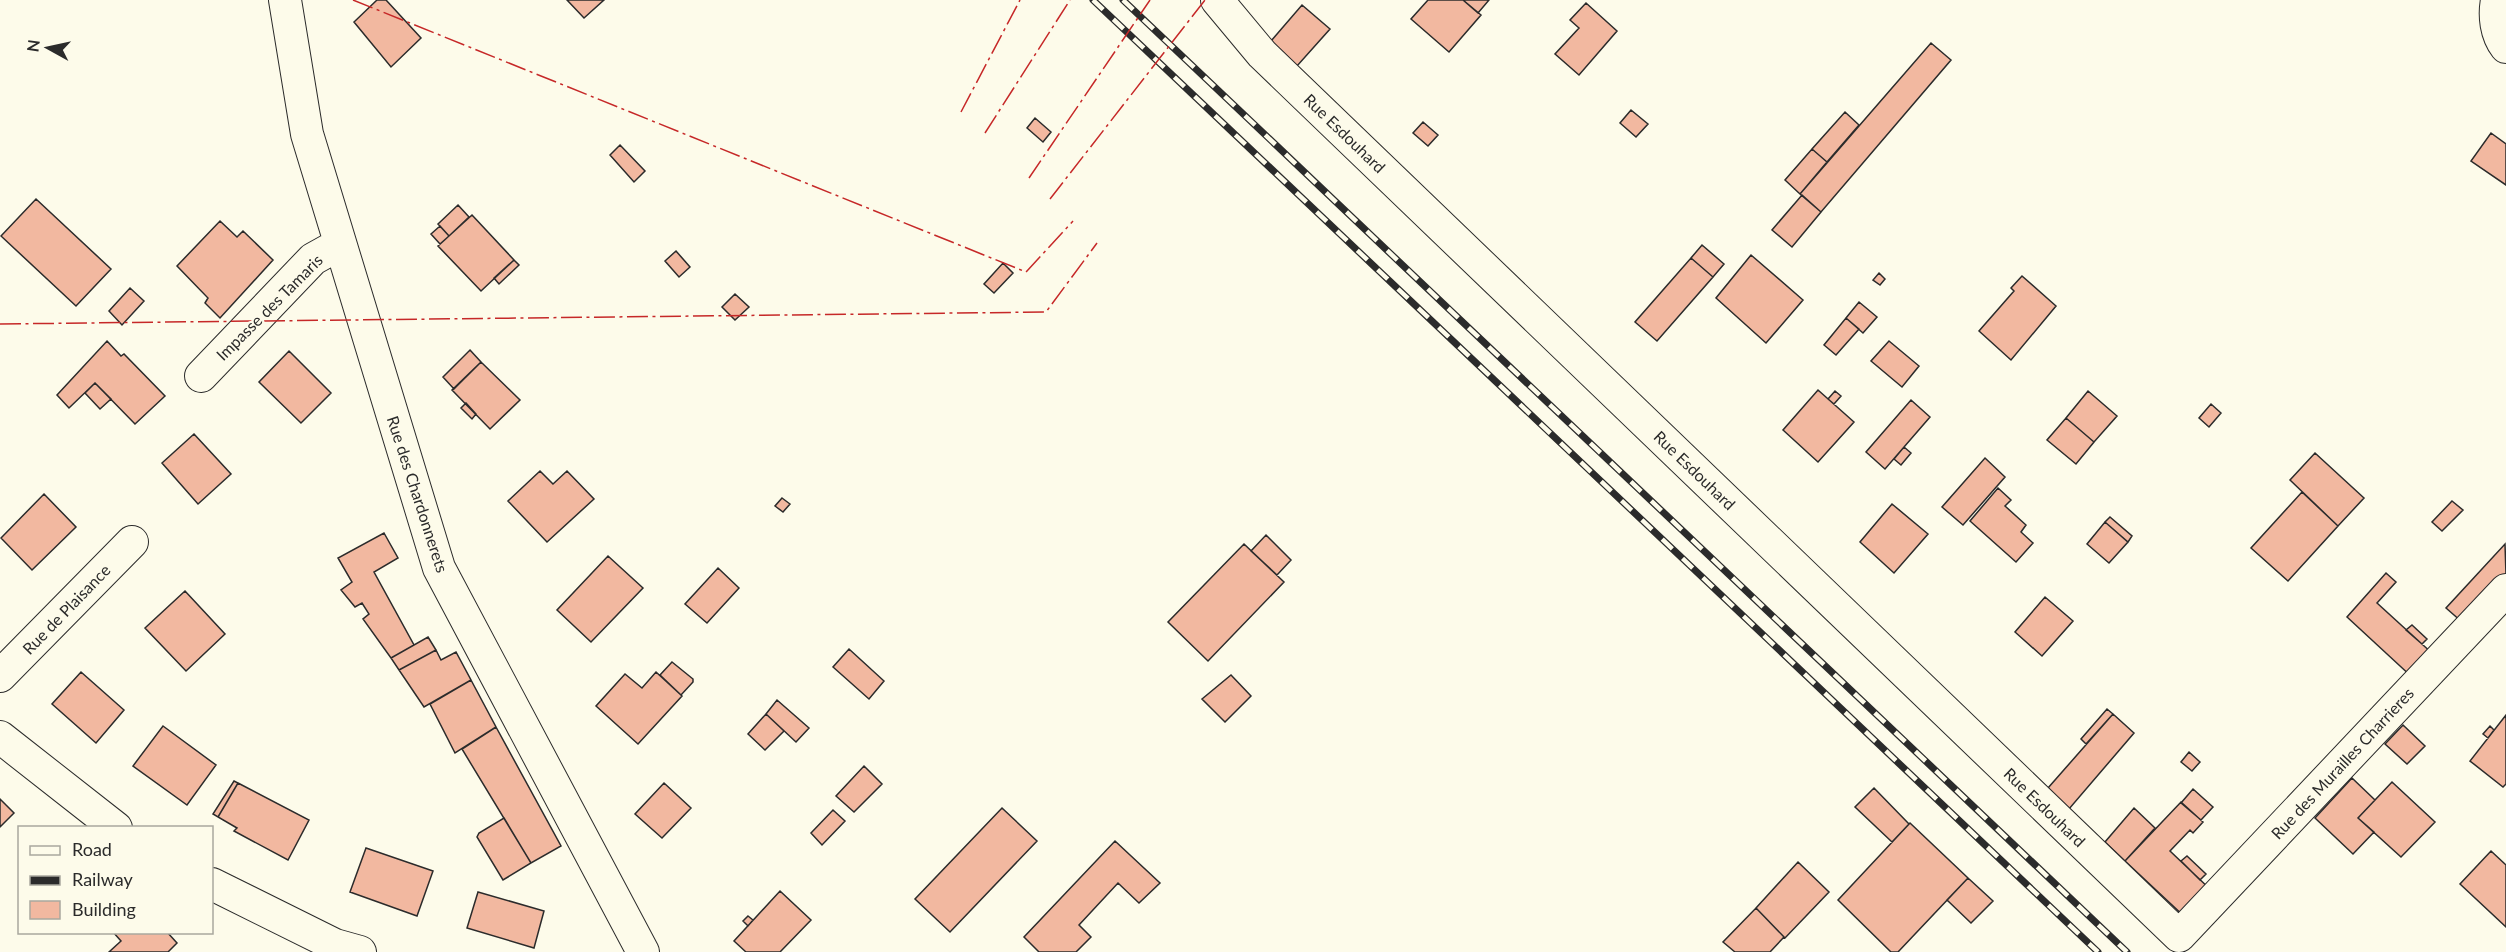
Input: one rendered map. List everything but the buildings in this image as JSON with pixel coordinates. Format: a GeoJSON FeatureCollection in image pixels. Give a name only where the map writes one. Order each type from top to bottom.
{"type":"FeatureCollection","features":[{"type":"Feature","properties":{"kind":"street","name":"Rue des Chardonnerets"},"geometry":{"type":"LineString","coordinates":[[285,0],[307,134],[439,568],[643,952]]}},
{"type":"Feature","properties":{"kind":"street","name":"Rue Esdouhard"},"geometry":{"type":"LineString","coordinates":[[1216,0],[1262,54],[2179,936]]}},
{"type":"Feature","properties":{"kind":"street"},"geometry":{"type":"LineString","coordinates":[[2497,0],[2495,11],[2499,38],[2506,47]]}},
{"type":"Feature","properties":{"kind":"street","name":"Impasse des Tamaris"},"geometry":{"type":"LineString","coordinates":[[201,376],[313,260],[340,244]]}},
{"type":"Feature","properties":{"kind":"street","name":"Rue de Plaisance"},"geometry":{"type":"LineString","coordinates":[[0,676],[132,542]]}},
{"type":"Feature","properties":{"kind":"street","name":"Rue des Murailles Charrieres"},"geometry":{"type":"LineString","coordinates":[[2179,936],[2506,590]]}},
{"type":"Feature","properties":{"kind":"street"},"geometry":{"type":"LineString","coordinates":[[0,737],[113,826]]}},
{"type":"Feature","properties":{"kind":"street"},"geometry":{"type":"LineString","coordinates":[[213,884],[335,945],[360,952]]}},
{"type":"Feature","properties":{"kind":"railway"},"geometry":{"type":"LineString","coordinates":[[1093,0],[2098,952]]}},
{"type":"Feature","properties":{"kind":"railway"},"geometry":{"type":"LineString","coordinates":[[1123,0],[2127,952]]}},
{"type":"Feature","properties":{"kind":"power"},"geometry":{"type":"LineString","coordinates":[[353,0],[1026,272],[1073,221]]}},
{"type":"Feature","properties":{"kind":"power"},"geometry":{"type":"LineString","coordinates":[[961,112],[1020,0]]}},
{"type":"Feature","properties":{"kind":"power"},"geometry":{"type":"LineString","coordinates":[[985,133],[1070,0]]}},
{"type":"Feature","properties":{"kind":"power"},"geometry":{"type":"LineString","coordinates":[[1029,178],[1150,0]]}},
{"type":"Feature","properties":{"kind":"power"},"geometry":{"type":"LineString","coordinates":[[1050,199],[1205,0]]}},
{"type":"Feature","properties":{"kind":"power"},"geometry":{"type":"LineString","coordinates":[[0,324],[1046,312],[1097,243]]}}]}
